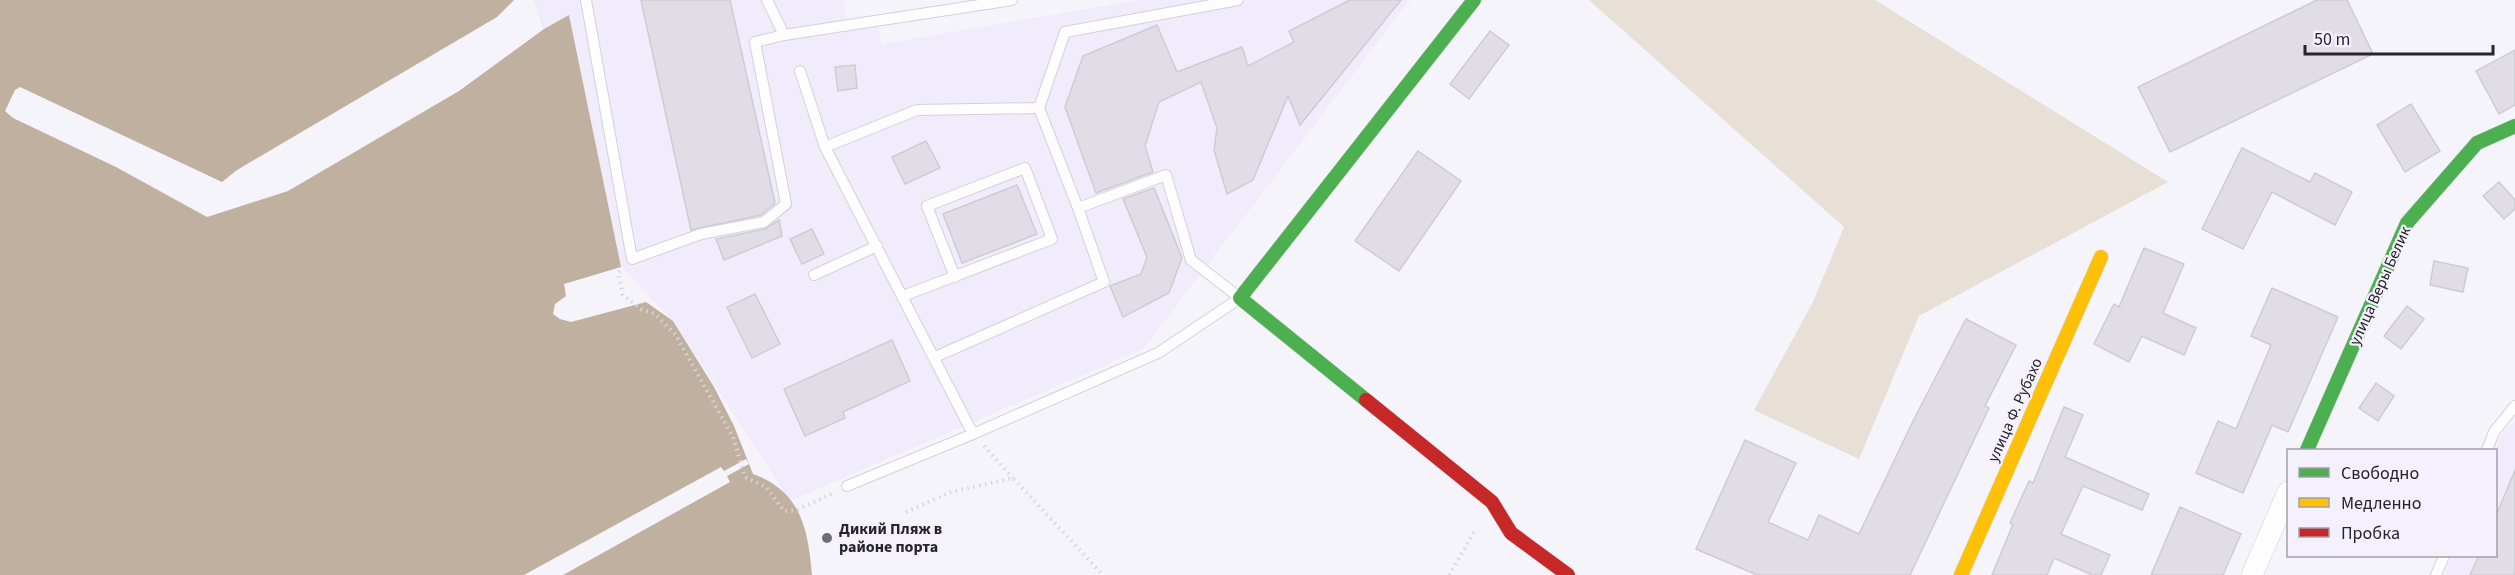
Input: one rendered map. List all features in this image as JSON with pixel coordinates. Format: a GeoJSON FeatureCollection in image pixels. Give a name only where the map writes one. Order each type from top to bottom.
{"type":"FeatureCollection","features":[{"type":"Feature","properties":{"kind":"street"},"geometry":{"type":"LineString","coordinates":[[1474,0],[1240,298],[1492,502],[1511,533],[1568,575]]}},
{"type":"Feature","properties":{"kind":"street","name":"улица Веры Белик"},"geometry":{"type":"LineString","coordinates":[[2307,449],[2407,224],[2477,143],[2515,126]]}},
{"type":"Feature","properties":{"kind":"street","name":"улица Ф. Рубахо"},"geometry":{"type":"LineString","coordinates":[[1960,575],[2101,257]]}},
{"type":"Feature","properties":{"kind":"street"},"geometry":{"type":"LineString","coordinates":[[2252,575],[2287,496]]}},
{"type":"Feature","properties":{"kind":"lane"},"geometry":{"type":"LineString","coordinates":[[586,0],[632,259],[701,234],[764,222],[786,204],[755,42],[784,35],[1012,0]]}},
{"type":"Feature","properties":{"kind":"lane"},"geometry":{"type":"LineString","coordinates":[[767,0],[784,35]]}},
{"type":"Feature","properties":{"kind":"lane"},"geometry":{"type":"LineString","coordinates":[[935,357],[1104,282],[1039,108],[1065,32],[1238,0]]}},
{"type":"Feature","properties":{"kind":"lane"},"geometry":{"type":"LineString","coordinates":[[800,70],[825,147],[973,434]]}},
{"type":"Feature","properties":{"kind":"lane"},"geometry":{"type":"LineString","coordinates":[[825,147],[917,110],[1039,108]]}},
{"type":"Feature","properties":{"kind":"lane"},"geometry":{"type":"LineString","coordinates":[[903,296],[955,277],[1052,239],[1025,168],[927,206],[955,277]]}},
{"type":"Feature","properties":{"kind":"lane"},"geometry":{"type":"LineString","coordinates":[[848,486],[1158,353],[1240,298],[1191,260],[1166,175],[1078,208]]}},
{"type":"Feature","properties":{"kind":"lane"},"geometry":{"type":"LineString","coordinates":[[814,275],[877,246]]}},
{"type":"Feature","properties":{"kind":"lane"},"geometry":{"type":"LineString","coordinates":[[2487,449],[2494,432],[2515,406]]}},
{"type":"Feature","properties":{"kind":"lane"},"geometry":{"type":"LineString","coordinates":[[2436,575],[2443,557]]}},
{"type":"Feature","properties":{"kind":"path"},"geometry":{"type":"LineString","coordinates":[[632,259],[618,273],[623,295],[641,309],[656,314],[675,334],[734,437],[745,477],[766,487],[784,511],[797,510],[848,486]]}},
{"type":"Feature","properties":{"kind":"path"},"geometry":{"type":"LineString","coordinates":[[973,434],[1103,575]]}},
{"type":"Feature","properties":{"kind":"path"},"geometry":{"type":"LineString","coordinates":[[906,512],[951,492],[1013,478]]}},
{"type":"Feature","properties":{"kind":"path"},"geometry":{"type":"LineString","coordinates":[[1449,575],[1492,502]]}},
{"type":"Feature","properties":{"kind":"shaded area"},"geometry":{"type":"Polygon","coordinates":[[[0,0],[534,0],[544,29],[569,15],[621,267],[564,284],[566,296],[555,304],[553,314],[571,322],[646,302],[673,321],[714,387],[734,426],[753,474],[782,490],[792,501],[804,527],[812,575],[0,575],[0,0]]]}},
{"type":"Feature","properties":{"kind":"shaded area"},"geometry":{"type":"Polygon","coordinates":[[[535,0],[843,0],[847,22],[875,16],[882,44],[1138,0],[1410,0],[1143,349],[790,501],[673,321],[621,267],[569,15],[544,29],[535,0]]]}},
{"type":"Feature","properties":{"kind":"shaded area"},"geometry":{"type":"Polygon","coordinates":[[[1589,0],[1875,0],[2168,182],[1919,316],[1859,459],[1754,410],[1813,302],[1844,227],[1589,0]]]}},
{"type":"Feature","properties":{"kind":"shaded area"},"geometry":{"type":"Polygon","coordinates":[[[2515,422],[2515,575],[2444,575],[2452,557],[2497,557],[2495,449],[2502,433],[2515,422]]]}},
{"type":"Feature","properties":{"kind":"pier"},"geometry":{"type":"Polygon","coordinates":[[[514,0],[534,0],[544,29],[459,91],[288,191],[207,217],[116,167],[13,118],[5,111],[15,90],[20,87],[222,182],[237,170],[497,17],[514,0]]]}},
{"type":"Feature","properties":{"kind":"pier"},"geometry":{"type":"Polygon","coordinates":[[[746,459],[749,464],[727,476],[730,482],[563,575],[524,575],[721,467],[724,471],[746,459]]]}},
{"type":"Feature","properties":{"kind":"building"},"geometry":{"type":"Polygon","coordinates":[[[641,0],[730,0],[775,203],[761,215],[691,230],[641,0]]]}},
{"type":"Feature","properties":{"kind":"building"},"geometry":{"type":"Polygon","coordinates":[[[1350,0],[1401,0],[1300,125],[1288,96],[1253,180],[1227,194],[1214,150],[1217,128],[1201,82],[1159,102],[1145,146],[1153,172],[1096,193],[1065,107],[1083,56],[1157,25],[1177,72],[1242,47],[1248,66],[1294,42],[1289,31],[1350,0]]]}},
{"type":"Feature","properties":{"kind":"building"},"geometry":{"type":"Polygon","coordinates":[[[2317,0],[2347,0],[2373,54],[2170,152],[2138,87],[2317,0]]]}},
{"type":"Feature","properties":{"kind":"building"},"geometry":{"type":"Polygon","coordinates":[[[1490,31],[1509,45],[1469,99],[1450,84],[1490,31]]]}},
{"type":"Feature","properties":{"kind":"building"},"geometry":{"type":"Polygon","coordinates":[[[2515,50],[2515,105],[2499,114],[2476,71],[2515,50]]]}},
{"type":"Feature","properties":{"kind":"building"},"geometry":{"type":"Polygon","coordinates":[[[855,65],[857,88],[838,91],[835,67],[855,65]]]}},
{"type":"Feature","properties":{"kind":"building"},"geometry":{"type":"Polygon","coordinates":[[[2411,104],[2440,151],[2405,172],[2377,125],[2411,104]]]}},
{"type":"Feature","properties":{"kind":"building"},"geometry":{"type":"Polygon","coordinates":[[[926,141],[940,168],[905,184],[892,157],[926,141]]]}},
{"type":"Feature","properties":{"kind":"building"},"geometry":{"type":"Polygon","coordinates":[[[2242,148],[2310,182],[2315,173],[2352,192],[2335,225],[2272,192],[2243,249],[2202,229],[2242,148]]]}},
{"type":"Feature","properties":{"kind":"building"},"geometry":{"type":"Polygon","coordinates":[[[1418,151],[1461,181],[1399,271],[1355,241],[1418,151]]]}},
{"type":"Feature","properties":{"kind":"building"},"geometry":{"type":"Polygon","coordinates":[[[2499,182],[2515,200],[2515,209],[2504,219],[2483,196],[2499,182]]]}},
{"type":"Feature","properties":{"kind":"building"},"geometry":{"type":"Polygon","coordinates":[[[1017,185],[1037,234],[962,263],[943,214],[1017,185]]]}},
{"type":"Feature","properties":{"kind":"building"},"geometry":{"type":"Polygon","coordinates":[[[1154,188],[1182,258],[1169,293],[1123,317],[1110,286],[1141,274],[1147,257],[1123,199],[1154,188]]]}},
{"type":"Feature","properties":{"kind":"building"},"geometry":{"type":"Polygon","coordinates":[[[779,220],[782,236],[724,260],[716,239],[765,229],[779,220]]]}},
{"type":"Feature","properties":{"kind":"building"},"geometry":{"type":"Polygon","coordinates":[[[812,229],[824,254],[802,264],[790,239],[812,229]]]}},
{"type":"Feature","properties":{"kind":"building"},"geometry":{"type":"Polygon","coordinates":[[[2144,248],[2184,264],[2163,313],[2196,328],[2184,355],[2142,336],[2129,362],[2094,344],[2114,304],[2119,307],[2144,248]]]}},
{"type":"Feature","properties":{"kind":"building"},"geometry":{"type":"Polygon","coordinates":[[[2434,261],[2468,268],[2463,292],[2430,285],[2434,261]]]}},
{"type":"Feature","properties":{"kind":"building"},"geometry":{"type":"Polygon","coordinates":[[[2272,288],[2338,317],[2288,432],[2272,425],[2243,493],[2196,473],[2218,421],[2236,429],[2271,345],[2251,336],[2272,288]]]}},
{"type":"Feature","properties":{"kind":"building"},"geometry":{"type":"Polygon","coordinates":[[[755,294],[780,344],[752,358],[727,307],[755,294]]]}},
{"type":"Feature","properties":{"kind":"building"},"geometry":{"type":"Polygon","coordinates":[[[2407,306],[2424,319],[2401,349],[2384,336],[2407,306]]]}},
{"type":"Feature","properties":{"kind":"building"},"geometry":{"type":"Polygon","coordinates":[[[1966,319],[2016,345],[1985,406],[1989,408],[1910,575],[1757,575],[1696,549],[1745,440],[1796,463],[1768,522],[1808,540],[1819,515],[1859,534],[1914,419],[1966,319]]]}},
{"type":"Feature","properties":{"kind":"building"},"geometry":{"type":"Polygon","coordinates":[[[892,340],[910,381],[843,412],[845,418],[805,436],[784,389],[892,340]]]}},
{"type":"Feature","properties":{"kind":"building"},"geometry":{"type":"Polygon","coordinates":[[[2376,383],[2394,396],[2378,421],[2359,408],[2376,383]]]}},
{"type":"Feature","properties":{"kind":"building"},"geometry":{"type":"Polygon","coordinates":[[[2064,407],[2083,415],[2065,457],[2149,494],[2142,510],[2083,486],[2061,534],[2110,555],[2101,575],[2092,575],[2054,558],[2047,575],[1992,575],[2013,524],[2010,523],[2029,481],[2033,483],[2064,407]]]}},
{"type":"Feature","properties":{"kind":"building"},"geometry":{"type":"Polygon","coordinates":[[[2515,470],[2515,575],[2470,575],[2478,557],[2497,557],[2497,514],[2515,470]]]}},
{"type":"Feature","properties":{"kind":"building"},"geometry":{"type":"Polygon","coordinates":[[[2180,507],[2241,534],[2223,575],[2151,575],[2180,507]]]}},
{"type":"Feature","properties":{"kind":"traffic: fast"},"geometry":{"type":"LineString","coordinates":[[1366,400],[1240,298],[1474,0]]}},
{"type":"Feature","properties":{"kind":"traffic: fast"},"geometry":{"type":"LineString","coordinates":[[2307,449],[2407,223],[2477,143],[2515,126]]}},
{"type":"Feature","properties":{"kind":"traffic: slow"},"geometry":{"type":"LineString","coordinates":[[1961,575],[2101,257]]}},
{"type":"Feature","properties":{"kind":"traffic: jam"},"geometry":{"type":"LineString","coordinates":[[1366,400],[1492,502],[1511,533],[1568,575]]}},
{"type":"Feature","properties":{"kind":"place","name":"Дикий Пляж в районе порта"},"geometry":{"type":"Point","coordinates":[827,538]}}]}
